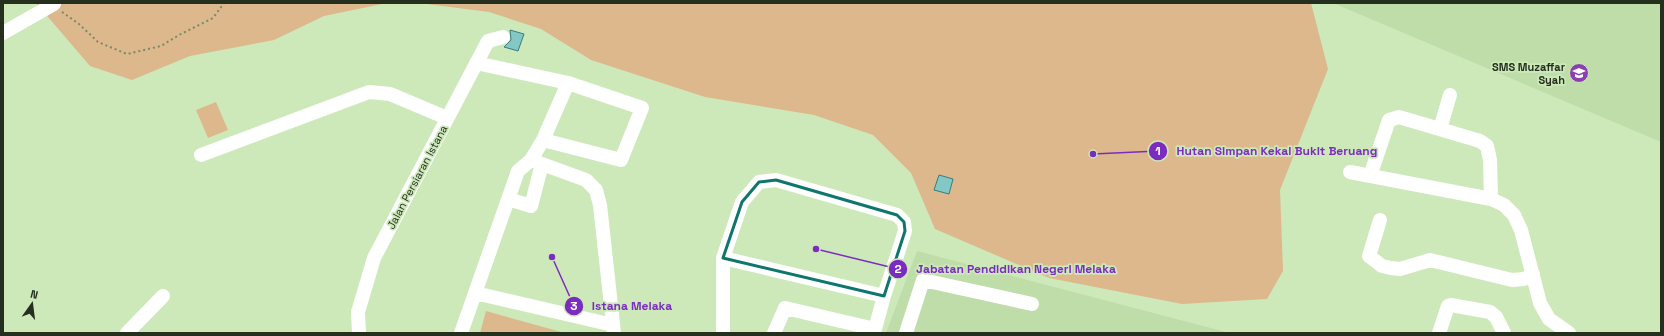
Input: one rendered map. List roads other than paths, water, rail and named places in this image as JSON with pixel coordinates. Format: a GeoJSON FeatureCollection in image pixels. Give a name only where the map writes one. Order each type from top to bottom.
{"type":"FeatureCollection","features":[{"type":"Feature","properties":{"kind":"street"},"geometry":{"type":"LineString","coordinates":[[3,34],[54,4]]}},
{"type":"Feature","properties":{"kind":"street","name":"Jalan Persiaran Istana"},"geometry":{"type":"LineString","coordinates":[[359,333],[358,312],[374,258],[488,41],[502,37]]}},
{"type":"Feature","properties":{"kind":"street"},"geometry":{"type":"LineString","coordinates":[[476,63],[568,83],[642,108],[621,160],[543,140]]}},
{"type":"Feature","properties":{"kind":"street"},"geometry":{"type":"LineString","coordinates":[[508,199],[531,206],[537,162],[543,140],[568,83]]}},
{"type":"Feature","properties":{"kind":"street"},"geometry":{"type":"LineString","coordinates":[[201,155],[369,92],[390,94],[447,118]]}},
{"type":"Feature","properties":{"kind":"street"},"geometry":{"type":"LineString","coordinates":[[1440,129],[1450,95]]}},
{"type":"Feature","properties":{"kind":"street"},"geometry":{"type":"LineString","coordinates":[[1370,176],[1389,120],[1399,117],[1480,141],[1487,146],[1490,160],[1491,199]]}},
{"type":"Feature","properties":{"kind":"street"},"geometry":{"type":"LineString","coordinates":[[461,333],[475,293],[508,199],[518,171],[537,162],[586,180],[596,190],[600,205],[613,329],[475,293]]}},
{"type":"Feature","properties":{"kind":"street"},"geometry":{"type":"LineString","coordinates":[[1350,172],[1491,199],[1504,205],[1514,215],[1521,230],[1540,303],[1549,319],[1569,333]]}},
{"type":"Feature","properties":{"kind":"street"},"geometry":{"type":"LineString","coordinates":[[723,333],[723,258],[742,202],[759,182],[776,180],[896,215],[904,222],[905,231],[875,329],[785,308],[774,333]]}},
{"type":"Feature","properties":{"kind":"street"},"geometry":{"type":"LineString","coordinates":[[1380,220],[1369,256],[1382,266],[1400,269],[1430,260],[1512,280],[1524,279],[1532,274]]}},
{"type":"Feature","properties":{"kind":"street"},"geometry":{"type":"LineString","coordinates":[[723,258],[884,296]]}},
{"type":"Feature","properties":{"kind":"street"},"geometry":{"type":"LineString","coordinates":[[906,333],[923,280],[1032,304]]}},
{"type":"Feature","properties":{"kind":"street"},"geometry":{"type":"LineString","coordinates":[[127,333],[163,296]]}},
{"type":"Feature","properties":{"kind":"street"},"geometry":{"type":"LineString","coordinates":[[1439,333],[1448,306],[1451,304],[1490,312],[1496,317],[1504,333]]}},
{"type":"Feature","properties":{"kind":"place","name":"SMS Muzaffar Syah"},"geometry":{"type":"Point","coordinates":[1579,73]}},
{"type":"Feature","properties":{"kind":"place","name":"Hutan Simpan Kekal Bukit Beruang"},"geometry":{"type":"Point","coordinates":[1093,154]}},
{"type":"Feature","properties":{"kind":"place","name":"Jabatan Pendidikan Negeri Melaka"},"geometry":{"type":"Point","coordinates":[816,249]}},
{"type":"Feature","properties":{"kind":"place","name":"Istana Melaka"},"geometry":{"type":"Point","coordinates":[552,257]}}]}
